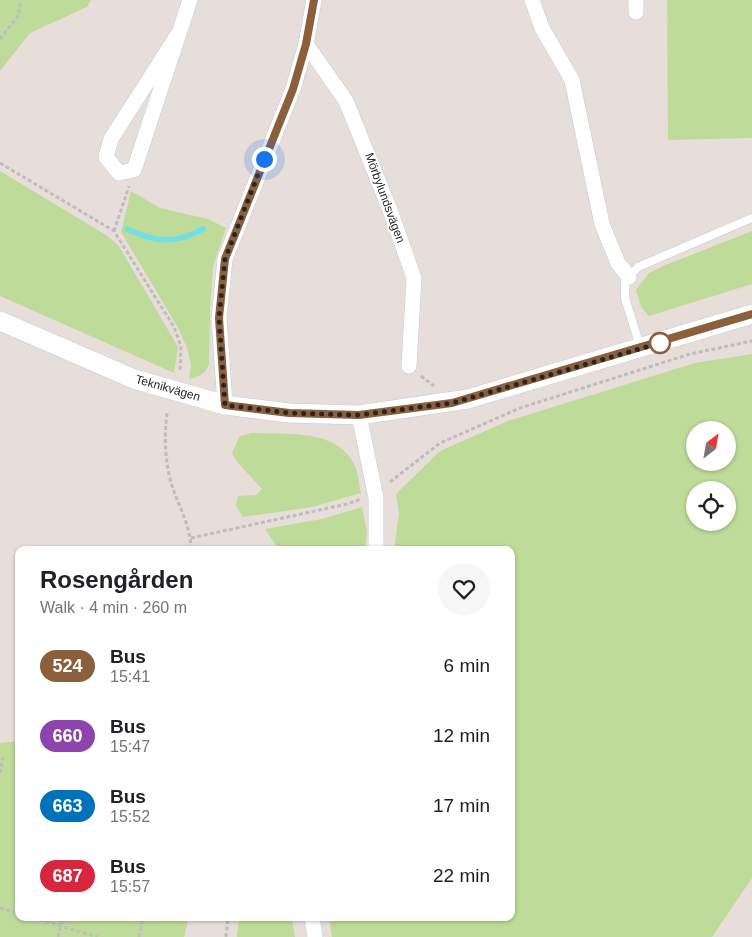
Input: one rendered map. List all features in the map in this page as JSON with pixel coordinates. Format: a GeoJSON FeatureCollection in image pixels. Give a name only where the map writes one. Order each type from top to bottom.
{"type":"FeatureCollection","features":[{"type":"Feature","properties":{"kind":"street"},"geometry":{"type":"LineString","coordinates":[[178,34],[111,139],[106,157],[119,173],[134,170],[190,0]]}},
{"type":"Feature","properties":{"kind":"street"},"geometry":{"type":"LineString","coordinates":[[225,405],[219,318],[225,259],[293,89],[306,44],[314,0]]}},
{"type":"Feature","properties":{"kind":"street"},"geometry":{"type":"LineString","coordinates":[[532,0],[542,28],[572,80],[602,224],[618,263],[628,278]]}},
{"type":"Feature","properties":{"kind":"street","name":"Mörbylundsvägen"},"geometry":{"type":"LineString","coordinates":[[306,44],[346,101],[390,210],[414,278],[409,366]]}},
{"type":"Feature","properties":{"kind":"street","name":"Teknikvägen"},"geometry":{"type":"LineString","coordinates":[[0,322],[134,379],[225,405],[289,413],[359,415],[452,403],[641,349],[752,314]]}},
{"type":"Feature","properties":{"kind":"street"},"geometry":{"type":"LineString","coordinates":[[359,415],[376,498],[376,546]]}},
{"type":"Feature","properties":{"kind":"street"},"geometry":{"type":"LineString","coordinates":[[312,921],[315,937]]}},
{"type":"Feature","properties":{"kind":"lane"},"geometry":{"type":"LineString","coordinates":[[641,349],[625,298],[625,282],[628,278],[638,267],[752,218]]}},
{"type":"Feature","properties":{"kind":"path"},"geometry":{"type":"LineString","coordinates":[[0,38],[19,14],[20,0]]}},
{"type":"Feature","properties":{"kind":"path"},"geometry":{"type":"LineString","coordinates":[[0,163],[114,231],[174,327],[181,346],[180,372]]}},
{"type":"Feature","properties":{"kind":"path"},"geometry":{"type":"LineString","coordinates":[[114,231],[134,170]]}},
{"type":"Feature","properties":{"kind":"path"},"geometry":{"type":"LineString","coordinates":[[390,482],[440,443],[520,408],[690,354],[752,341]]}},
{"type":"Feature","properties":{"kind":"path"},"geometry":{"type":"LineString","coordinates":[[409,366],[452,403]]}},
{"type":"Feature","properties":{"kind":"path"},"geometry":{"type":"LineString","coordinates":[[167,413],[164,442],[172,483],[191,538],[191,546]]}},
{"type":"Feature","properties":{"kind":"path"},"geometry":{"type":"LineString","coordinates":[[191,538],[347,504],[363,498]]}},
{"type":"Feature","properties":{"kind":"path"},"geometry":{"type":"LineString","coordinates":[[0,773],[3,757]]}},
{"type":"Feature","properties":{"kind":"path"},"geometry":{"type":"LineString","coordinates":[[0,908],[15,912]]}},
{"type":"Feature","properties":{"kind":"path"},"geometry":{"type":"LineString","coordinates":[[45,921],[98,937]]}},
{"type":"Feature","properties":{"kind":"path"},"geometry":{"type":"LineString","coordinates":[[58,937],[61,921]]}},
{"type":"Feature","properties":{"kind":"path"},"geometry":{"type":"LineString","coordinates":[[139,937],[142,921]]}},
{"type":"Feature","properties":{"kind":"path"},"geometry":{"type":"LineString","coordinates":[[226,937],[228,921]]}},
{"type":"Feature","properties":{"kind":"green space"},"geometry":{"type":"Polygon","coordinates":[[[0,0],[91,0],[87,7],[30,33],[0,71],[0,0]]]}},
{"type":"Feature","properties":{"kind":"green space"},"geometry":{"type":"Polygon","coordinates":[[[667,0],[752,0],[752,138],[668,140],[667,0]]]}},
{"type":"Feature","properties":{"kind":"green space"},"geometry":{"type":"Polygon","coordinates":[[[0,171],[106,235],[119,246],[178,347],[174,373],[0,296],[0,171]]]}},
{"type":"Feature","properties":{"kind":"green space"},"geometry":{"type":"Polygon","coordinates":[[[131,191],[160,208],[208,219],[226,228],[213,267],[209,365],[201,375],[195,378],[189,379],[191,365],[187,348],[177,326],[121,232],[131,191]]]}},
{"type":"Feature","properties":{"kind":"green space"},"geometry":{"type":"Polygon","coordinates":[[[752,231],[752,284],[649,316],[641,307],[636,290],[649,273],[752,231]]]}},
{"type":"Feature","properties":{"kind":"green space"},"geometry":{"type":"Polygon","coordinates":[[[752,354],[752,878],[712,937],[332,937],[329,921],[515,921],[515,546],[395,546],[399,513],[396,494],[440,451],[508,421],[695,363],[752,354]]]}},
{"type":"Feature","properties":{"kind":"green space"},"geometry":{"type":"Polygon","coordinates":[[[252,433],[310,436],[324,439],[337,445],[347,454],[355,466],[361,493],[312,507],[243,517],[236,506],[238,496],[256,495],[262,489],[238,463],[232,453],[240,436],[252,433]]]}},
{"type":"Feature","properties":{"kind":"green space"},"geometry":{"type":"Polygon","coordinates":[[[362,507],[367,532],[365,546],[276,546],[265,529],[322,519],[362,507]]]}},
{"type":"Feature","properties":{"kind":"green space"},"geometry":{"type":"Polygon","coordinates":[[[15,741],[15,921],[188,921],[184,937],[0,937],[0,743],[15,741]]]}},
{"type":"Feature","properties":{"kind":"green space"},"geometry":{"type":"Polygon","coordinates":[[[239,921],[292,921],[295,937],[237,937],[239,921]]]}},
{"type":"Feature","properties":{"kind":"waterway"},"geometry":{"type":"LineString","coordinates":[[127,229],[147,237],[165,240],[183,238],[203,229]]}},
{"type":"Feature","properties":{"kind":"bus line","name":"524"},"geometry":{"type":"LineString","coordinates":[[314,0],[306,44],[293,89],[225,259],[219,318],[225,405],[289,413],[359,415],[452,403],[641,349],[752,314]]}},
{"type":"Feature","properties":{"kind":"route"},"geometry":{"type":"LineString","coordinates":[[264,159],[225,259],[219,318],[225,405],[289,413],[359,415],[452,403],[660,343]]}}]}
